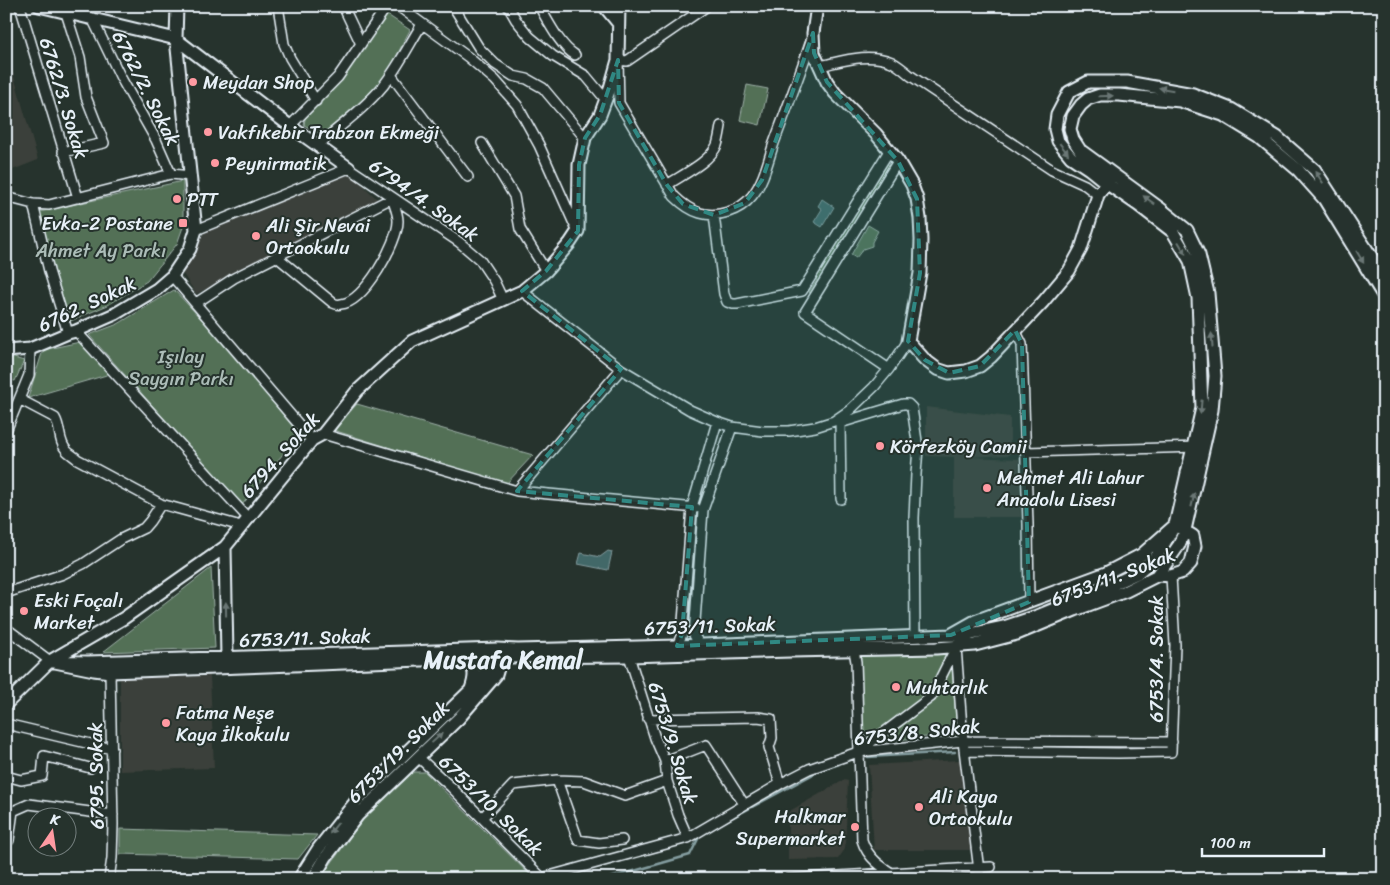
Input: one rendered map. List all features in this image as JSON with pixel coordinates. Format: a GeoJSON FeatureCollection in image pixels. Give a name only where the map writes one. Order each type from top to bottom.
{"type":"FeatureCollection","features":[{"type":"Feature","properties":{"kind":"street","name":"6762/3. Sokak"},"geometry":{"type":"LineString","coordinates":[[20,6],[78,198]]}},
{"type":"Feature","properties":{"kind":"street"},"geometry":{"type":"LineString","coordinates":[[39,6],[176,39],[290,126],[349,168]]}},
{"type":"Feature","properties":{"kind":"street","name":"6762. Sokak"},"geometry":{"type":"LineString","coordinates":[[6,351],[30,349],[115,314],[157,289],[172,276],[190,249],[196,230],[176,39],[177,6]]}},
{"type":"Feature","properties":{"kind":"street"},"geometry":{"type":"LineString","coordinates":[[278,6],[284,44],[290,58],[316,101]]}},
{"type":"Feature","properties":{"kind":"street"},"geometry":{"type":"LineString","coordinates":[[343,6],[361,44]]}},
{"type":"Feature","properties":{"kind":"street"},"geometry":{"type":"LineString","coordinates":[[290,126],[338,77],[387,6]]}},
{"type":"Feature","properties":{"kind":"street"},"geometry":{"type":"LineString","coordinates":[[398,6],[468,56],[495,80],[516,105],[539,145],[578,231]]}},
{"type":"Feature","properties":{"kind":"street"},"geometry":{"type":"LineString","coordinates":[[454,6],[479,48],[495,64],[512,76],[527,79],[543,88],[584,138]]}},
{"type":"Feature","properties":{"kind":"street"},"geometry":{"type":"LineString","coordinates":[[508,6],[530,38],[553,56],[586,76],[606,100]]}},
{"type":"Feature","properties":{"kind":"street"},"geometry":{"type":"LineString","coordinates":[[539,6],[560,40],[575,55]]}},
{"type":"Feature","properties":{"kind":"street"},"geometry":{"type":"LineString","coordinates":[[604,6],[618,23]]}},
{"type":"Feature","properties":{"kind":"street"},"geometry":{"type":"LineString","coordinates":[[619,6],[619,102],[674,196],[682,204],[699,213],[714,215],[734,210],[752,197],[762,180],[814,33]]}},
{"type":"Feature","properties":{"kind":"street"},"geometry":{"type":"LineString","coordinates":[[618,60],[627,62],[707,6]]}},
{"type":"Feature","properties":{"kind":"street"},"geometry":{"type":"LineString","coordinates":[[817,6],[814,54],[819,66],[834,93],[876,134],[898,161],[912,185],[917,199],[920,218],[920,274],[908,341],[889,369],[840,420],[841,499]]}},
{"type":"Feature","properties":{"kind":"street"},"geometry":{"type":"LineString","coordinates":[[63,152],[104,143],[86,97],[80,58],[66,13]]}},
{"type":"Feature","properties":{"kind":"street","name":"6762/2. Sokak"},"geometry":{"type":"LineString","coordinates":[[92,18],[121,78],[156,140],[171,174]]}},
{"type":"Feature","properties":{"kind":"street"},"geometry":{"type":"LineString","coordinates":[[318,145],[365,105],[382,87],[422,24]]}},
{"type":"Feature","properties":{"kind":"street"},"geometry":{"type":"LineString","coordinates":[[819,66],[866,57],[879,58],[894,63],[1052,170],[1085,185],[1098,195]]}},
{"type":"Feature","properties":{"kind":"street"},"geometry":{"type":"LineString","coordinates":[[578,231],[579,165],[584,138],[600,115],[618,60]]}},
{"type":"Feature","properties":{"kind":"street"},"geometry":{"type":"LineString","coordinates":[[391,74],[468,178]]}},
{"type":"Feature","properties":{"kind":"street"},"geometry":{"type":"LineString","coordinates":[[1158,575],[1179,545],[1180,527],[1198,447],[1202,408],[1198,298],[1190,261],[1173,232],[1071,157],[1058,141],[1055,129],[1057,115],[1069,92],[1088,82],[1127,82],[1193,94],[1231,109],[1277,138],[1315,170],[1384,276]]}},
{"type":"Feature","properties":{"kind":"street"},"geometry":{"type":"LineString","coordinates":[[1198,447],[1212,410],[1215,376],[1208,293],[1199,255],[1187,230],[1161,208],[1080,150],[1073,139],[1070,129],[1073,116],[1088,99],[1100,95],[1110,95],[1180,101],[1223,115],[1259,137],[1298,170],[1324,199],[1384,297]]}},
{"type":"Feature","properties":{"kind":"street"},"geometry":{"type":"LineString","coordinates":[[667,185],[702,162],[712,153],[717,144],[721,126]]}},
{"type":"Feature","properties":{"kind":"street"},"geometry":{"type":"LineString","coordinates":[[482,143],[514,196],[520,229],[546,270]]}},
{"type":"Feature","properties":{"kind":"street"},"geometry":{"type":"LineString","coordinates":[[714,215],[724,294],[727,302],[737,304],[802,291],[889,151]]}},
{"type":"Feature","properties":{"kind":"street"},"geometry":{"type":"LineString","coordinates":[[889,369],[805,312],[898,161]]}},
{"type":"Feature","properties":{"kind":"street","name":"6794/4. Sokak"},"geometry":{"type":"LineString","coordinates":[[196,230],[349,168],[459,242],[480,260],[494,281],[503,300]]}},
{"type":"Feature","properties":{"kind":"street"},"geometry":{"type":"LineString","coordinates":[[908,341],[925,360],[937,369],[949,373],[966,371],[980,366],[991,357],[1069,271],[1081,249],[1098,195],[1113,173]]}},
{"type":"Feature","properties":{"kind":"street"},"geometry":{"type":"LineString","coordinates":[[6,197],[33,204],[49,205],[171,174],[190,176]]}},
{"type":"Feature","properties":{"kind":"street"},"geometry":{"type":"LineString","coordinates":[[196,303],[234,278],[276,256],[392,198],[398,221],[384,262],[362,292],[342,305],[333,303],[276,256]]}},
{"type":"Feature","properties":{"kind":"street"},"geometry":{"type":"LineString","coordinates":[[33,204],[49,270],[72,332],[244,522]]}},
{"type":"Feature","properties":{"kind":"street","name":"6794. Sokak"},"geometry":{"type":"LineString","coordinates":[[6,704],[50,661],[124,618],[225,547],[312,440],[322,434],[357,391],[412,341],[522,291],[546,270],[578,231]]}},
{"type":"Feature","properties":{"kind":"street"},"geometry":{"type":"LineString","coordinates":[[172,276],[312,440]]}},
{"type":"Feature","properties":{"kind":"street"},"geometry":{"type":"LineString","coordinates":[[522,291],[621,369],[690,410],[732,427],[789,431],[815,427],[908,404],[912,408],[918,448],[915,509],[915,636]]}},
{"type":"Feature","properties":{"kind":"street"},"geometry":{"type":"LineString","coordinates":[[1016,330],[1022,344],[1029,602]]}},
{"type":"Feature","properties":{"kind":"street"},"geometry":{"type":"LineString","coordinates":[[6,431],[29,375],[30,349]]}},
{"type":"Feature","properties":{"kind":"street"},"geometry":{"type":"LineString","coordinates":[[517,492],[621,369]]}},
{"type":"Feature","properties":{"kind":"street"},"geometry":{"type":"LineString","coordinates":[[19,399],[55,418],[58,423],[61,441],[66,450],[77,458],[161,504],[244,522]]}},
{"type":"Feature","properties":{"kind":"street"},"geometry":{"type":"LineString","coordinates":[[677,646],[682,634],[692,507],[717,422]]}},
{"type":"Feature","properties":{"kind":"street"},"geometry":{"type":"LineString","coordinates":[[699,644],[694,636],[703,510],[732,427]]}},
{"type":"Feature","properties":{"kind":"street"},"geometry":{"type":"LineString","coordinates":[[322,434],[517,492],[692,507],[703,510]]}},
{"type":"Feature","properties":{"kind":"street"},"geometry":{"type":"LineString","coordinates":[[1026,452],[1198,447]]}},
{"type":"Feature","properties":{"kind":"street"},"geometry":{"type":"LineString","coordinates":[[6,593],[63,574],[83,564],[122,539],[144,528],[161,504]]}},
{"type":"Feature","properties":{"kind":"street"},"geometry":{"type":"LineString","coordinates":[[951,635],[975,621],[1106,572],[1141,555],[1180,527]]}},
{"type":"Feature","properties":{"kind":"street","name":"6753/11. Sokak"},"geometry":{"type":"LineString","coordinates":[[50,661],[88,662],[493,654],[517,658],[956,647],[975,645],[1017,634],[1126,591],[1158,575],[1171,576],[1183,572],[1191,563],[1195,546],[1193,536],[1180,527],[1157,556],[1137,573],[1037,616],[962,636],[518,650],[493,654],[462,659],[110,672],[50,661]]}},
{"type":"Feature","properties":{"kind":"street"},"geometry":{"type":"LineString","coordinates":[[225,547],[227,658]]}},
{"type":"Feature","properties":{"kind":"street","name":"6753/4. Sokak"},"geometry":{"type":"LineString","coordinates":[[1171,576],[1175,645],[1172,742]]}},
{"type":"Feature","properties":{"kind":"street"},"geometry":{"type":"LineString","coordinates":[[6,628],[50,661]]}},
{"type":"Feature","properties":{"kind":"street"},"geometry":{"type":"LineString","coordinates":[[956,647],[963,741],[980,879]]}},
{"type":"Feature","properties":{"kind":"street"},"geometry":{"type":"LineString","coordinates":[[858,752],[931,698],[956,647]]}},
{"type":"Feature","properties":{"kind":"street"},"geometry":{"type":"LineString","coordinates":[[854,650],[862,840],[869,856],[901,879]]}},
{"type":"Feature","properties":{"kind":"street"},"geometry":{"type":"LineString","coordinates":[[493,654],[499,664],[496,675]]}},
{"type":"Feature","properties":{"kind":"street"},"geometry":{"type":"LineString","coordinates":[[299,879],[318,849],[357,800],[476,685],[486,670],[493,654]]}},
{"type":"Feature","properties":{"kind":"street","name":"6753/9. Sokak"},"geometry":{"type":"LineString","coordinates":[[629,656],[648,719],[665,761],[667,782],[688,838]]}},
{"type":"Feature","properties":{"kind":"street","name":"6753/19. Sokak"},"geometry":{"type":"LineString","coordinates":[[313,879],[326,857],[358,816],[459,718],[504,665],[517,658]]}},
{"type":"Feature","properties":{"kind":"street"},"geometry":{"type":"LineString","coordinates":[[462,659],[473,668],[474,681],[470,691]]}},
{"type":"Feature","properties":{"kind":"street","name":"6795. Sokak"},"geometry":{"type":"LineString","coordinates":[[109,879],[112,858],[113,815],[110,672]]}},
{"type":"Feature","properties":{"kind":"street"},"geometry":{"type":"LineString","coordinates":[[648,719],[758,717],[771,720],[772,738],[769,747],[780,784]]}},
{"type":"Feature","properties":{"kind":"street"},"geometry":{"type":"LineString","coordinates":[[6,724],[112,749]]}},
{"type":"Feature","properties":{"kind":"street","name":"6753/8. Sokak"},"geometry":{"type":"LineString","coordinates":[[542,878],[688,838],[744,804],[809,769],[858,752],[963,741],[1172,742]]}},
{"type":"Feature","properties":{"kind":"street"},"geometry":{"type":"LineString","coordinates":[[965,752],[1171,752],[1172,742]]}},
{"type":"Feature","properties":{"kind":"street"},"geometry":{"type":"LineString","coordinates":[[665,761],[706,745],[744,804]]}},
{"type":"Feature","properties":{"kind":"street"},"geometry":{"type":"LineString","coordinates":[[6,776],[21,780],[42,776],[44,756],[90,768]]}},
{"type":"Feature","properties":{"kind":"street","name":"6753/10. Sokak"},"geometry":{"type":"LineString","coordinates":[[418,756],[542,878]]}},
{"type":"Feature","properties":{"kind":"street"},"geometry":{"type":"LineString","coordinates":[[482,818],[512,785],[557,780],[584,781],[625,796],[667,782]]}},
{"type":"Feature","properties":{"kind":"street"},"geometry":{"type":"LineString","coordinates":[[557,780],[578,840],[600,843],[622,840]]}},
{"type":"Feature","properties":{"kind":"street"},"geometry":{"type":"LineString","coordinates":[[6,840],[9,840],[13,811],[29,804],[113,815]]}},
{"type":"Feature","properties":{"kind":"street"},"geometry":{"type":"LineString","coordinates":[[788,879],[991,866]]}},
{"type":"Feature","properties":{"kind":"street"},"geometry":{"type":"LineString","coordinates":[[1185,879],[1204,879]]}},
{"type":"Feature","properties":{"kind":"highlighted area"},"geometry":{"type":"Polygon","coordinates":[[[813,33],[814,53],[827,82],[898,161],[917,199],[920,273],[908,341],[925,360],[949,373],[980,366],[1015,330],[1022,344],[1029,602],[951,635],[677,646],[682,634],[692,507],[517,491],[621,369],[522,291],[546,271],[578,231],[579,165],[585,138],[600,115],[618,60],[619,103],[667,185],[683,204],[714,215],[745,203],[762,180],[813,33]]]}},
{"type":"Feature","properties":{"kind":"shaded area"},"geometry":{"type":"Polygon","coordinates":[[[6,48],[38,160],[6,172],[6,48]]]}},
{"type":"Feature","properties":{"kind":"shaded area","name":"Ali Şir Nevai Ortaokulu"},"geometry":{"type":"Polygon","coordinates":[[[350,172],[378,200],[196,294],[183,274],[208,225],[350,172]]]}},
{"type":"Feature","properties":{"kind":"shaded area"},"geometry":{"type":"Polygon","coordinates":[[[926,407],[1010,417],[1010,455],[967,457],[1019,459],[1021,517],[954,517],[954,457],[926,456],[926,407]]]}},
{"type":"Feature","properties":{"kind":"shaded area","name":"Fatma Neşe Kaya İlkokulu"},"geometry":{"type":"Polygon","coordinates":[[[210,676],[214,768],[120,771],[120,678],[210,676]]]}},
{"type":"Feature","properties":{"kind":"shaded area","name":"Ali Kaya Ortaokulu"},"geometry":{"type":"Polygon","coordinates":[[[960,760],[973,850],[874,850],[869,765],[960,760]]]}},
{"type":"Feature","properties":{"kind":"shaded area"},"geometry":{"type":"Polygon","coordinates":[[[844,780],[848,781],[845,849],[838,859],[788,860],[788,812],[844,780]]]}},
{"type":"Feature","properties":{"kind":"green space"},"geometry":{"type":"Polygon","coordinates":[[[386,14],[410,30],[387,73],[362,101],[322,135],[304,125],[305,119],[341,80],[386,14]]]}},
{"type":"Feature","properties":{"kind":"green space"},"geometry":{"type":"Polygon","coordinates":[[[747,85],[768,89],[760,125],[740,120],[747,85]]]}},
{"type":"Feature","properties":{"kind":"green space"},"geometry":{"type":"Polygon","coordinates":[[[887,162],[889,166],[811,294],[809,292],[817,280],[815,279],[887,162]]]}},
{"type":"Feature","properties":{"kind":"green space","name":"Ahmet Ay Parkı"},"geometry":{"type":"Polygon","coordinates":[[[183,181],[183,227],[177,244],[147,281],[108,305],[68,322],[39,212],[183,181]]]}},
{"type":"Feature","properties":{"kind":"green space"},"geometry":{"type":"Polygon","coordinates":[[[868,225],[878,231],[872,246],[863,249],[856,258],[851,255],[868,225]]]}},
{"type":"Feature","properties":{"kind":"green space","name":"Işılay Saygın Parkı"},"geometry":{"type":"Polygon","coordinates":[[[174,290],[221,340],[299,434],[242,505],[89,335],[118,324],[174,290]]]}},
{"type":"Feature","properties":{"kind":"green space"},"geometry":{"type":"Polygon","coordinates":[[[80,342],[110,374],[28,398],[43,350],[80,342]]]}},
{"type":"Feature","properties":{"kind":"green space"},"geometry":{"type":"Polygon","coordinates":[[[14,358],[24,361],[15,381],[6,379],[6,359],[14,358]]]}},
{"type":"Feature","properties":{"kind":"green space"},"geometry":{"type":"Polygon","coordinates":[[[357,404],[533,455],[506,484],[333,430],[357,404]]]}},
{"type":"Feature","properties":{"kind":"green space"},"geometry":{"type":"Polygon","coordinates":[[[211,568],[215,648],[103,652],[211,568]]]}},
{"type":"Feature","properties":{"kind":"green space"},"geometry":{"type":"Polygon","coordinates":[[[951,652],[957,734],[885,741],[861,734],[859,656],[951,652]]]}},
{"type":"Feature","properties":{"kind":"green space"},"geometry":{"type":"Polygon","coordinates":[[[413,772],[425,772],[534,879],[325,879],[322,876],[364,818],[413,772]]]}},
{"type":"Feature","properties":{"kind":"green space"},"geometry":{"type":"Polygon","coordinates":[[[120,829],[317,835],[298,859],[120,854],[120,829]]]}},
{"type":"Feature","properties":{"kind":"water"},"geometry":{"type":"Polygon","coordinates":[[[822,199],[834,207],[822,227],[814,222],[822,209],[818,206],[822,199]]]}},
{"type":"Feature","properties":{"kind":"water"},"geometry":{"type":"Polygon","coordinates":[[[608,551],[612,552],[608,570],[578,564],[581,553],[600,557],[608,551]]]}},
{"type":"Feature","properties":{"kind":"waterway"},"geometry":{"type":"LineString","coordinates":[[868,757],[955,752]]}},
{"type":"Feature","properties":{"kind":"waterway"},"geometry":{"type":"LineString","coordinates":[[711,829],[819,771],[839,764]]}},
{"type":"Feature","properties":{"kind":"waterway"},"geometry":{"type":"LineString","coordinates":[[606,879],[690,855],[702,834]]}},
{"type":"Feature","properties":{"kind":"place","name":"Meydan Shop"},"geometry":{"type":"Point","coordinates":[193,82]}},
{"type":"Feature","properties":{"kind":"place","name":"Vakfıkebir Trabzon Ekmeği"},"geometry":{"type":"Point","coordinates":[208,132]}},
{"type":"Feature","properties":{"kind":"place","name":"Peynirmatik"},"geometry":{"type":"Point","coordinates":[215,163]}},
{"type":"Feature","properties":{"kind":"place","name":"PTT"},"geometry":{"type":"Point","coordinates":[177,199]}},
{"type":"Feature","properties":{"kind":"place","name":"Evka-2 Postane"},"geometry":{"type":"Point","coordinates":[183,223]}},
{"type":"Feature","properties":{"kind":"place","name":"Ali Şir Nevai Ortaokulu"},"geometry":{"type":"Point","coordinates":[256,236]}},
{"type":"Feature","properties":{"kind":"place","name":"Körfezköy Camii"},"geometry":{"type":"Point","coordinates":[880,446]}},
{"type":"Feature","properties":{"kind":"place","name":"Mehmet Ali Lahur Anadolu Lisesi"},"geometry":{"type":"Point","coordinates":[987,488]}},
{"type":"Feature","properties":{"kind":"place","name":"Eski Foçalı Market"},"geometry":{"type":"Point","coordinates":[24,611]}},
{"type":"Feature","properties":{"kind":"place","name":"Muhtarlık"},"geometry":{"type":"Point","coordinates":[896,687]}},
{"type":"Feature","properties":{"kind":"place","name":"Fatma Neşe Kaya İlkokulu"},"geometry":{"type":"Point","coordinates":[166,723]}},
{"type":"Feature","properties":{"kind":"place","name":"Ali Kaya Ortaokulu"},"geometry":{"type":"Point","coordinates":[919,807]}},
{"type":"Feature","properties":{"kind":"place","name":"Halkmar Supermarket"},"geometry":{"type":"Point","coordinates":[855,827]}},
{"type":"Feature","properties":{"kind":"district","name":"Mustafa Kemal"},"geometry":{"type":"Point","coordinates":[503,660]}}]}
